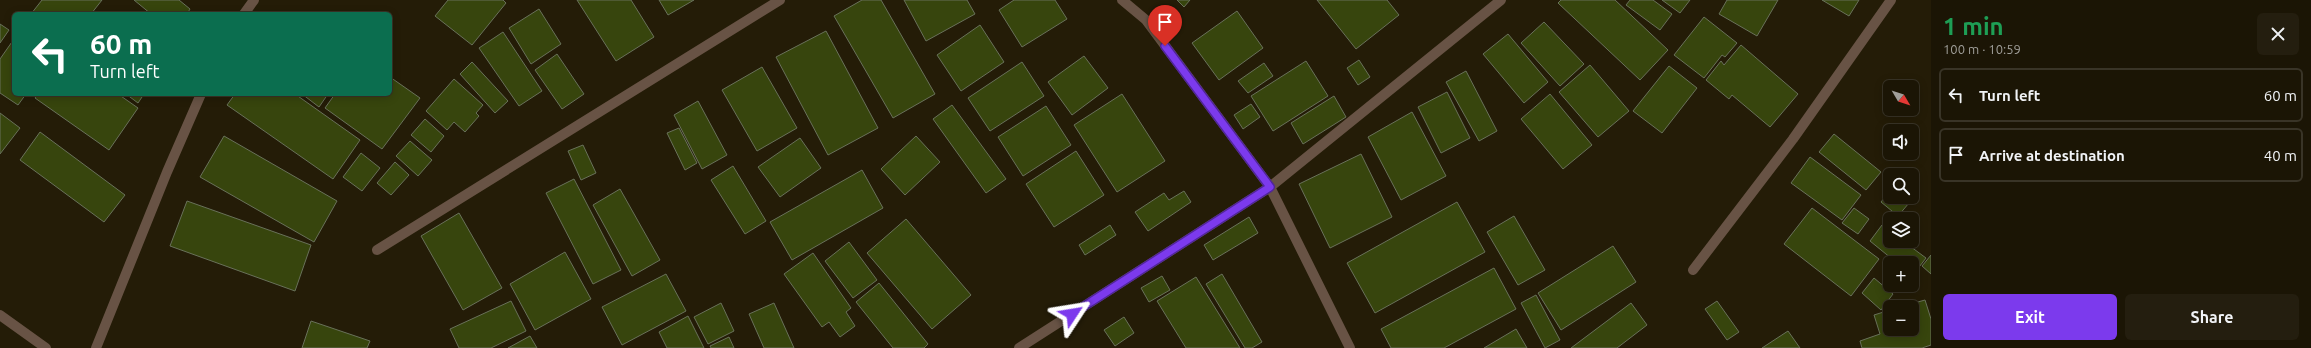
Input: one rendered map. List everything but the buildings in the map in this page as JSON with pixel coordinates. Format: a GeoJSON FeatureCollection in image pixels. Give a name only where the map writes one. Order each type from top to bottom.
{"type":"FeatureCollection","features":[{"type":"Feature","properties":{"kind":"street"},"geometry":{"type":"LineString","coordinates":[[245,12],[254,0]]}},
{"type":"Feature","properties":{"kind":"street"},"geometry":{"type":"LineString","coordinates":[[377,250],[780,0]]}},
{"type":"Feature","properties":{"kind":"street"},"geometry":{"type":"LineString","coordinates":[[1122,0],[1146,20],[1270,187],[1350,348]]}},
{"type":"Feature","properties":{"kind":"street"},"geometry":{"type":"LineString","coordinates":[[1019,348],[1270,187],[1501,0]]}},
{"type":"Feature","properties":{"kind":"street"},"geometry":{"type":"LineString","coordinates":[[1693,270],[1793,139],[1891,0]]}},
{"type":"Feature","properties":{"kind":"street"},"geometry":{"type":"LineString","coordinates":[[96,348],[167,172],[200,96]]}},
{"type":"Feature","properties":{"kind":"street"},"geometry":{"type":"LineString","coordinates":[[0,315],[46,348]]}},
{"type":"Feature","properties":{"kind":"route"},"geometry":{"type":"LineString","coordinates":[[1072,314],[1270,187],[1165,46]]}}]}
